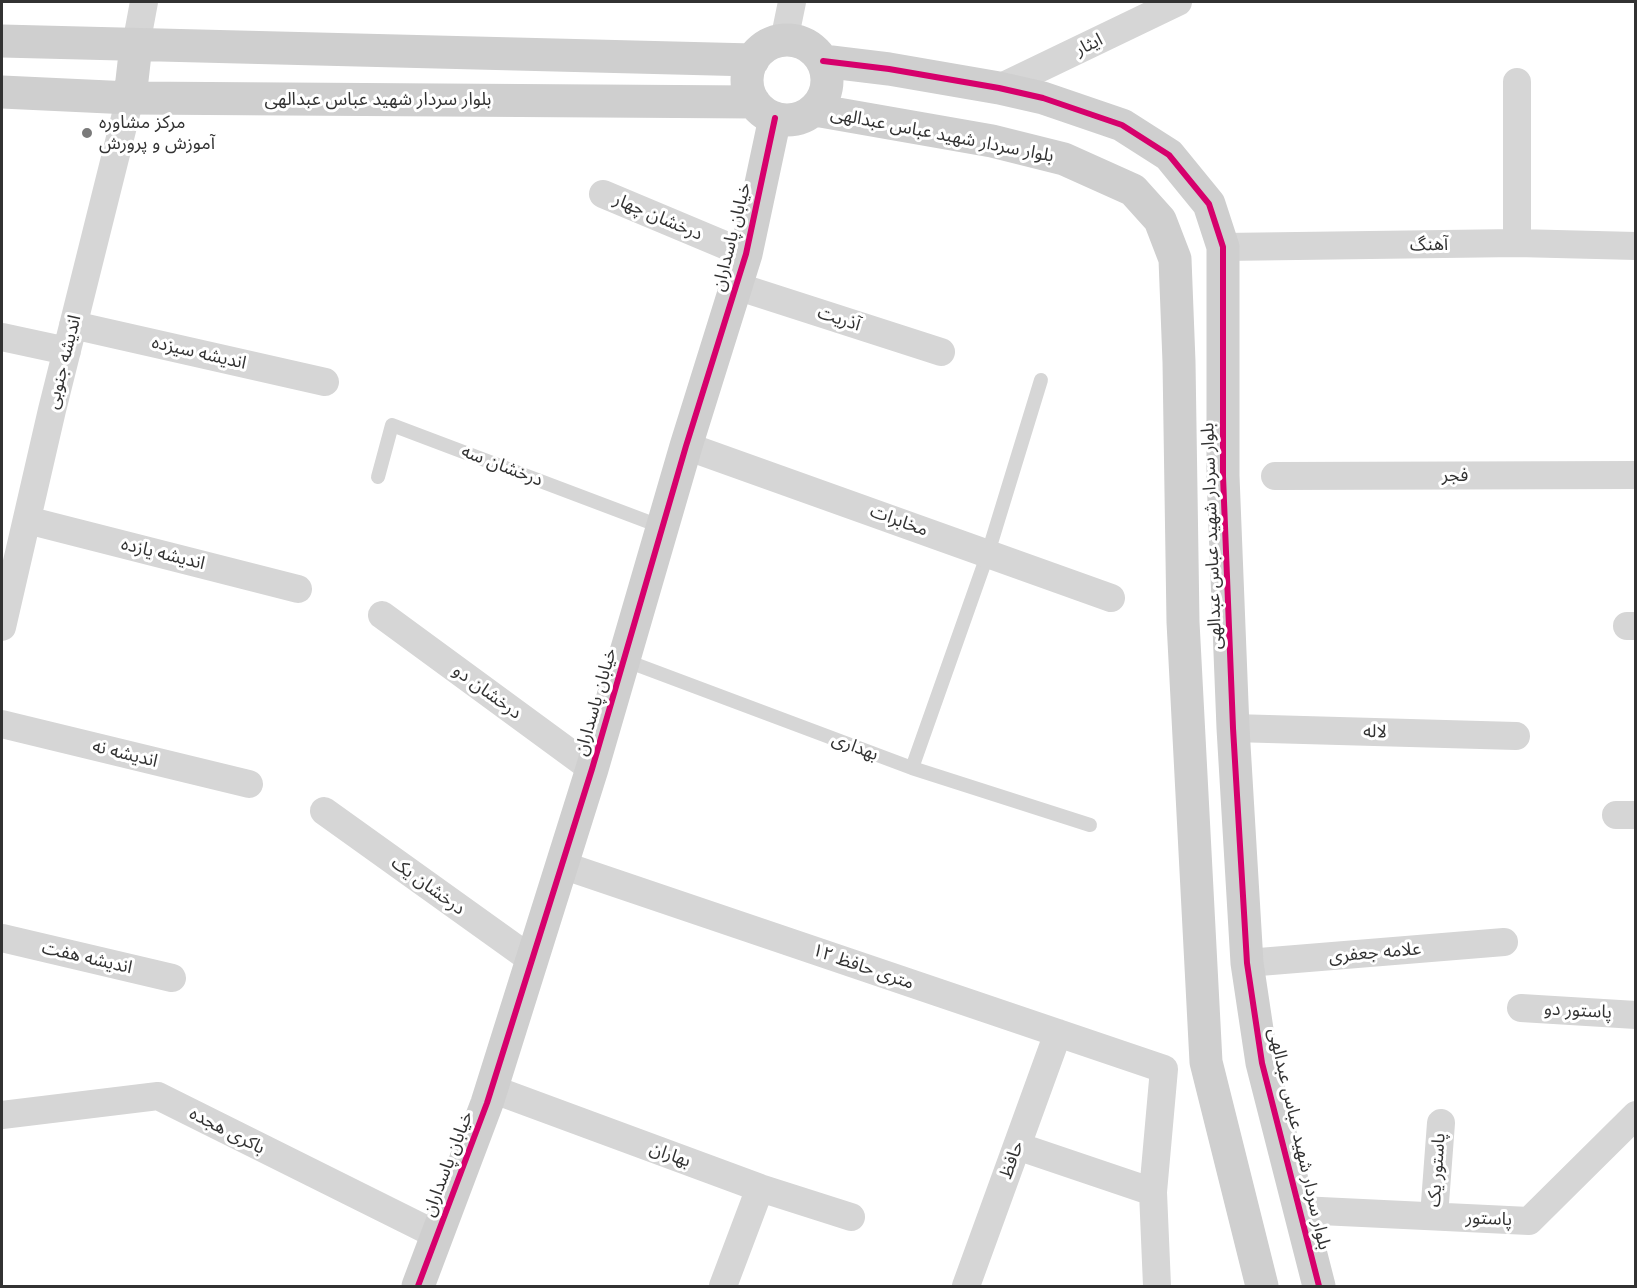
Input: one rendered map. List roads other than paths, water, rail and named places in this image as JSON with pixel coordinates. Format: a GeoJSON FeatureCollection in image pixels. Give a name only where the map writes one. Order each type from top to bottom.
{"type":"FeatureCollection","features":[{"type":"Feature","properties":{"kind":"street"},"geometry":{"type":"LineString","coordinates":[[130,98],[144,2]]}},
{"type":"Feature","properties":{"kind":"street"},"geometry":{"type":"LineString","coordinates":[[784,40],[792,2]]}},
{"type":"Feature","properties":{"kind":"street","name":"ایثار"},"geometry":{"type":"LineString","coordinates":[[999,88],[1178,2]]}},
{"type":"Feature","properties":{"kind":"street"},"geometry":{"type":"LineString","coordinates":[[784,40],[799,42],[812,49],[823,61],[828,78],[825,95],[815,110],[789,121],[764,110],[748,88],[747,74],[753,60],[761,50],[784,40]]}},
{"type":"Feature","properties":{"kind":"street"},"geometry":{"type":"LineString","coordinates":[[2,41],[753,60]]}},
{"type":"Feature","properties":{"kind":"street","name":"بلوار سردار شهید عباس عبدالهی"},"geometry":{"type":"LineString","coordinates":[[823,61],[890,69],[999,88],[1043,98],[1122,125],[1169,155],[1209,204],[1223,247],[1222,476],[1233,728],[1247,963],[1262,1063],[1319,1287]]}},
{"type":"Feature","properties":{"kind":"street"},"geometry":{"type":"LineString","coordinates":[[1517,82],[1517,243]]}},
{"type":"Feature","properties":{"kind":"street","name":"بلوار سردار شهید عباس عبدالهی"},"geometry":{"type":"LineString","coordinates":[[2,92],[130,98],[764,110]]}},
{"type":"Feature","properties":{"kind":"street","name":"اندیشه جنوبی"},"geometry":{"type":"LineString","coordinates":[[2,627],[11,546],[27,519],[130,98]]}},
{"type":"Feature","properties":{"kind":"street","name":"خیابان پاسداران"},"geometry":{"type":"LineString","coordinates":[[421,1286],[437,1235],[492,1089],[592,769],[686,446],[746,254],[764,110]]}},
{"type":"Feature","properties":{"kind":"street","name":"بلوار سردار شهید عباس عبدالهی"},"geometry":{"type":"LineString","coordinates":[[815,110],[992,141],[1064,159],[1133,190],[1160,220],[1175,259],[1183,622],[1206,1062],[1262,1287]]}},
{"type":"Feature","properties":{"kind":"street","name":"درخشان چهار"},"geometry":{"type":"LineString","coordinates":[[603,194],[746,254]]}},
{"type":"Feature","properties":{"kind":"street","name":"آهنگ"},"geometry":{"type":"LineString","coordinates":[[1223,247],[1517,243],[1635,246]]}},
{"type":"Feature","properties":{"kind":"street","name":"آذریت"},"geometry":{"type":"LineString","coordinates":[[736,286],[941,352]]}},
{"type":"Feature","properties":{"kind":"street","name":"اندیشه سیزده"},"geometry":{"type":"LineString","coordinates":[[2,337],[70,338],[325,382]]}},
{"type":"Feature","properties":{"kind":"street","name":"مخابرات"},"geometry":{"type":"LineString","coordinates":[[686,446],[1111,598]]}},
{"type":"Feature","properties":{"kind":"street","name":"فجر"},"geometry":{"type":"LineString","coordinates":[[1275,476],[1635,475]]}},
{"type":"Feature","properties":{"kind":"street","name":"اندیشه یازده"},"geometry":{"type":"LineString","coordinates":[[27,519],[298,589]]}},
{"type":"Feature","properties":{"kind":"street","name":"درخشان دو"},"geometry":{"type":"LineString","coordinates":[[382,615],[592,769]]}},
{"type":"Feature","properties":{"kind":"street","name":"اندیشه نه"},"geometry":{"type":"LineString","coordinates":[[2,724],[249,784]]}},
{"type":"Feature","properties":{"kind":"street","name":"لاله"},"geometry":{"type":"LineString","coordinates":[[1233,728],[1516,736]]}},
{"type":"Feature","properties":{"kind":"street","name":"درخشان یک"},"geometry":{"type":"LineString","coordinates":[[324,811],[532,960]]}},
{"type":"Feature","properties":{"kind":"street","name":"۱۲ متری حافظ"},"geometry":{"type":"LineString","coordinates":[[562,865],[1164,1069],[1153,1192]]}},
{"type":"Feature","properties":{"kind":"street","name":"اندیشه هفت"},"geometry":{"type":"LineString","coordinates":[[2,938],[172,978]]}},
{"type":"Feature","properties":{"kind":"street","name":"علامه جعفری"},"geometry":{"type":"LineString","coordinates":[[1247,963],[1504,942]]}},
{"type":"Feature","properties":{"kind":"street","name":"پاستور دو"},"geometry":{"type":"LineString","coordinates":[[1521,1008],[1635,1014]]}},
{"type":"Feature","properties":{"kind":"street","name":"حافظ"},"geometry":{"type":"LineString","coordinates":[[966,1287],[1058,1033]]}},
{"type":"Feature","properties":{"kind":"street","name":"بهاران"},"geometry":{"type":"LineString","coordinates":[[492,1089],[760,1188],[850,1217]]}},
{"type":"Feature","properties":{"kind":"street","name":"باکری هجده"},"geometry":{"type":"LineString","coordinates":[[2,1115],[158,1096],[437,1235]]}},
{"type":"Feature","properties":{"kind":"street","name":"پاستور"},"geometry":{"type":"LineString","coordinates":[[1300,1210],[1529,1221],[1635,1116]]}},
{"type":"Feature","properties":{"kind":"street","name":"پاستور یک"},"geometry":{"type":"LineString","coordinates":[[1434,1216],[1441,1123]]}},
{"type":"Feature","properties":{"kind":"street"},"geometry":{"type":"LineString","coordinates":[[1017,1146],[1153,1192],[1157,1287]]}},
{"type":"Feature","properties":{"kind":"street"},"geometry":{"type":"LineString","coordinates":[[723,1287],[760,1188]]}},
{"type":"Feature","properties":{"kind":"lane"},"geometry":{"type":"LineString","coordinates":[[912,768],[987,553],[1041,380]]}},
{"type":"Feature","properties":{"kind":"lane","name":"درخشان سه"},"geometry":{"type":"LineString","coordinates":[[378,477],[392,424],[662,527]]}},
{"type":"Feature","properties":{"kind":"lane","name":"بهداری"},"geometry":{"type":"LineString","coordinates":[[624,660],[912,768],[1090,825]]}},
{"type":"Feature","properties":{"kind":"place","name":"مرکز مشاوره آموزش و پرورش"},"geometry":{"type":"Point","coordinates":[87,133]}}]}
